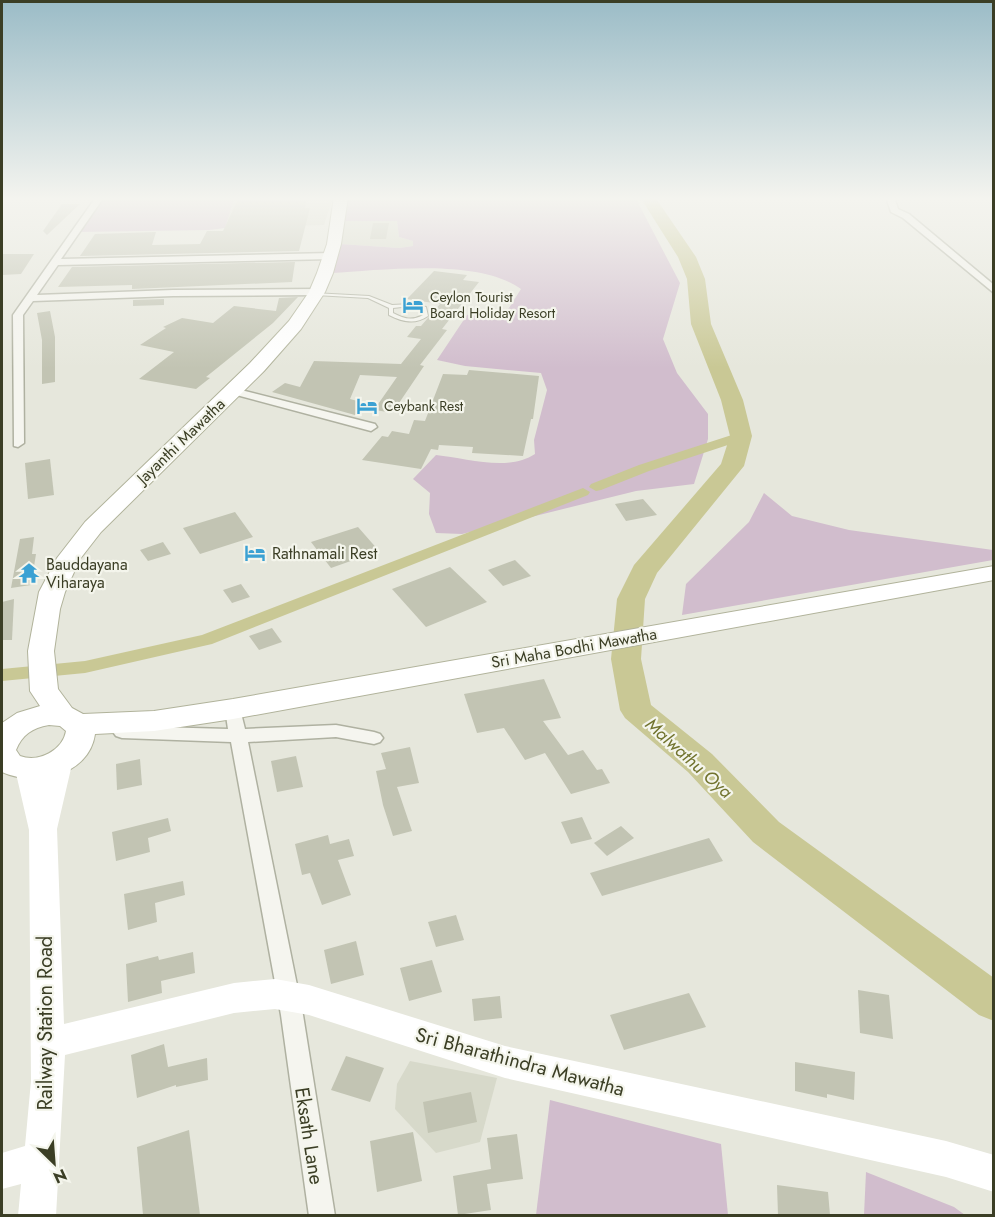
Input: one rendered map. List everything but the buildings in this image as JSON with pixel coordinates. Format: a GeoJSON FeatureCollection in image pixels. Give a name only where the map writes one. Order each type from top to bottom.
{"type":"FeatureCollection","features":[{"type":"Feature","properties":{"kind":"main road","name":"Jayanthi Mawatha"},"geometry":{"type":"LineString","coordinates":[[44,691],[41,651],[43,630],[52,592],[78,544],[286,336],[316,293],[331,256]]}},
{"type":"Feature","properties":{"kind":"main road","name":"Sri Maha Bodhi Mawatha"},"geometry":{"type":"LineString","coordinates":[[69,736],[233,709],[993,573]]}},
{"type":"Feature","properties":{"kind":"main road"},"geometry":{"type":"LineString","coordinates":[[44,691],[69,736]]}},
{"type":"Feature","properties":{"kind":"main road"},"geometry":{"type":"LineString","coordinates":[[9,750],[44,691]]}},
{"type":"Feature","properties":{"kind":"main road"},"geometry":{"type":"LineString","coordinates":[[9,750],[42,716],[69,736]]}},
{"type":"Feature","properties":{"kind":"main road","name":"Sri Maha Bodhi Mawatha"},"geometry":{"type":"LineString","coordinates":[[69,736],[122,732],[154,721]]}},
{"type":"Feature","properties":{"kind":"main road"},"geometry":{"type":"LineString","coordinates":[[9,750],[44,767],[69,736]]}},
{"type":"Feature","properties":{"kind":"main road","name":"Railway Station Road"},"geometry":{"type":"LineString","coordinates":[[36,1215],[48,1044],[43,830],[69,736]]}},
{"type":"Feature","properties":{"kind":"main road","name":"Railway Station Road"},"geometry":{"type":"LineString","coordinates":[[9,750],[43,830]]}},
{"type":"Feature","properties":{"kind":"main road","name":"Sri Bharathindra Mawatha"},"geometry":{"type":"LineString","coordinates":[[48,1044],[116,1025],[234,998],[258,995],[288,996],[309,1000],[483,1056],[563,1076],[903,1149],[946,1159],[993,1174]]}},
{"type":"Feature","properties":{"kind":"main road"},"geometry":{"type":"LineString","coordinates":[[2,1171],[41,1159]]}},
{"type":"Feature","properties":{"kind":"street"},"geometry":{"type":"LineString","coordinates":[[18,443],[18,315],[62,254]]}},
{"type":"Feature","properties":{"kind":"street"},"geometry":{"type":"LineString","coordinates":[[950,254],[993,290]]}},
{"type":"Feature","properties":{"kind":"street"},"geometry":{"type":"LineString","coordinates":[[56,262],[331,256]]}},
{"type":"Feature","properties":{"kind":"street"},"geometry":{"type":"LineString","coordinates":[[29,298],[173,293],[316,293]]}},
{"type":"Feature","properties":{"kind":"street"},"geometry":{"type":"LineString","coordinates":[[233,391],[371,427]]}},
{"type":"Feature","properties":{"kind":"street","name":"Eksath Lane"},"geometry":{"type":"LineString","coordinates":[[233,709],[288,996],[322,1215]]}},
{"type":"Feature","properties":{"kind":"street"},"geometry":{"type":"LineString","coordinates":[[122,732],[239,736],[336,732],[374,738]]}},
{"type":"Feature","properties":{"kind":"lane"},"geometry":{"type":"LineString","coordinates":[[316,293],[369,297],[391,307],[411,305],[424,308],[426,316],[419,320],[404,321],[391,314],[391,307]]}},
{"type":"Feature","properties":{"kind":"shaded area"},"geometry":{"type":"Polygon","coordinates":[[[337,254],[665,254],[680,283],[663,339],[677,373],[708,414],[708,439],[694,484],[636,491],[462,534],[436,533],[429,514],[430,493],[413,479],[436,455],[500,463],[524,459],[535,454],[534,440],[547,390],[541,373],[465,366],[437,360],[467,315],[476,311],[504,312],[521,289],[503,279],[456,270],[430,268],[331,273],[337,254]]]}},
{"type":"Feature","properties":{"kind":"shaded area"},"geometry":{"type":"Polygon","coordinates":[[[764,493],[792,516],[849,530],[993,550],[993,560],[682,615],[686,584],[749,522],[764,493]]]}},
{"type":"Feature","properties":{"kind":"shaded area"},"geometry":{"type":"Polygon","coordinates":[[[410,1061],[497,1078],[480,1142],[436,1153],[395,1109],[397,1084],[410,1061]]]}},
{"type":"Feature","properties":{"kind":"shaded area"},"geometry":{"type":"Polygon","coordinates":[[[550,1100],[721,1144],[728,1215],[536,1215],[550,1100]]]}},
{"type":"Feature","properties":{"kind":"shaded area"},"geometry":{"type":"Polygon","coordinates":[[[866,1172],[954,1207],[965,1215],[864,1215],[866,1172]]]}},
{"type":"Feature","properties":{"kind":"waterway","name":"Malwathu Oya"},"geometry":{"type":"LineString","coordinates":[[685,254],[696,279],[701,324],[732,400],[741,436],[732,466],[644,571],[631,599],[626,659],[636,710],[700,763],[766,832],[994,1002]]}},
{"type":"Feature","properties":{"kind":"waterway"},"geometry":{"type":"LineString","coordinates":[[596,487],[644,468],[741,436]]}},
{"type":"Feature","properties":{"kind":"waterway"},"geometry":{"type":"LineString","coordinates":[[2,675],[85,667],[206,640],[583,492]]}},
{"type":"Feature","properties":{"kind":"place","name":"Ceylon Tourist Board Holiday Resort"},"geometry":{"type":"Point","coordinates":[413,305]}},
{"type":"Feature","properties":{"kind":"place","name":"Ceybank Rest"},"geometry":{"type":"Point","coordinates":[367,406]}},
{"type":"Feature","properties":{"kind":"place","name":"Rathnamali Rest"},"geometry":{"type":"Point","coordinates":[255,553]}},
{"type":"Feature","properties":{"kind":"place","name":"Bauddayana Viharaya"},"geometry":{"type":"Point","coordinates":[29,573]}}]}
